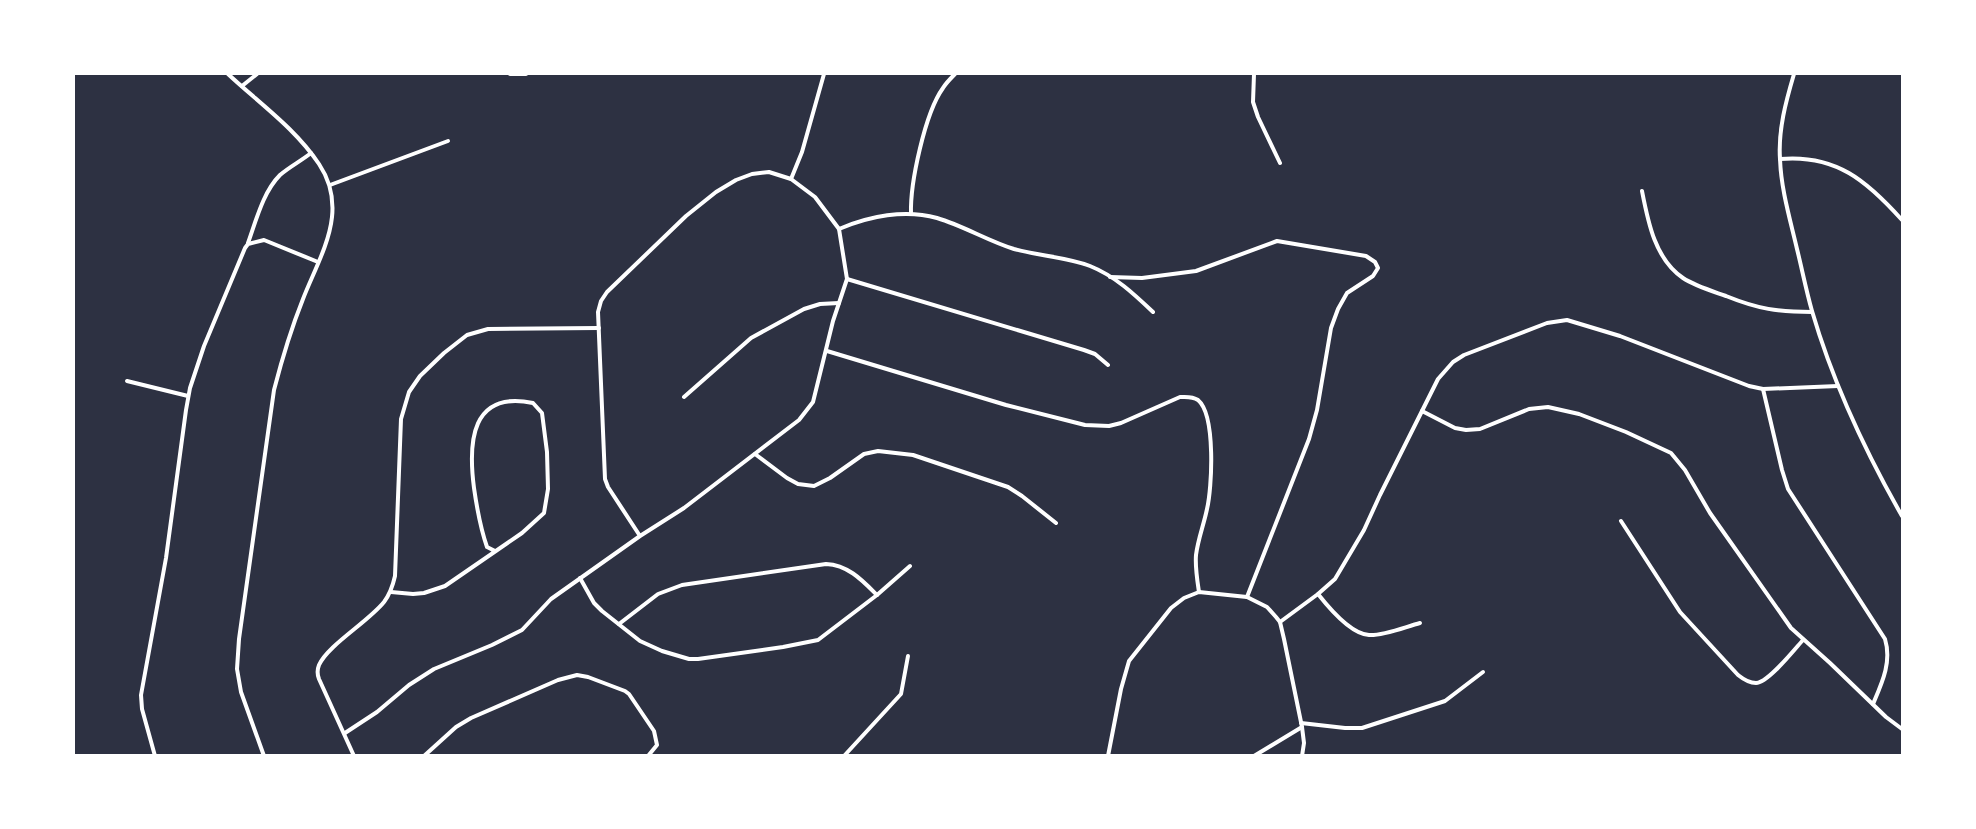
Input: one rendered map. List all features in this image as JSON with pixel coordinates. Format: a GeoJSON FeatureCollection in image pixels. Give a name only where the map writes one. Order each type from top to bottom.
{"type":"FeatureCollection","features":[{"type":"Feature","properties":{"kind":"street"},"geometry":{"type":"LineString","coordinates":[[228,74],[292,130],[311,153],[330,185],[332,216],[326,240],[284,350],[274,390],[239,639],[238,678],[246,709],[264,756]]}},
{"type":"Feature","properties":{"kind":"street"},"geometry":{"type":"LineString","coordinates":[[242,86],[257,74]]}},
{"type":"Feature","properties":{"kind":"street"},"geometry":{"type":"LineString","coordinates":[[510,74],[526,74]]}},
{"type":"Feature","properties":{"kind":"street"},"geometry":{"type":"LineString","coordinates":[[791,178],[802,152],[824,74]]}},
{"type":"Feature","properties":{"kind":"street"},"geometry":{"type":"LineString","coordinates":[[911,214],[911,199],[926,129],[942,89],[955,74]]}},
{"type":"Feature","properties":{"kind":"street"},"geometry":{"type":"LineString","coordinates":[[1254,74],[1253,102],[1257,117],[1280,163]]}},
{"type":"Feature","properties":{"kind":"street"},"geometry":{"type":"LineString","coordinates":[[1794,74],[1784,115],[1780,159],[1785,192],[1812,312],[1838,386],[1883,483],[1902,516]]}},
{"type":"Feature","properties":{"kind":"street"},"geometry":{"type":"LineString","coordinates":[[330,185],[448,141]]}},
{"type":"Feature","properties":{"kind":"street"},"geometry":{"type":"LineString","coordinates":[[155,756],[142,709],[141,695],[166,558],[188,396],[204,346],[274,182],[311,153]]}},
{"type":"Feature","properties":{"kind":"street"},"geometry":{"type":"LineString","coordinates":[[1780,159],[1808,158],[1839,167],[1874,190],[1902,220]]}},
{"type":"Feature","properties":{"kind":"street"},"geometry":{"type":"LineString","coordinates":[[345,733],[434,669],[522,630],[551,600],[640,536],[684,508],[791,427],[808,410],[816,392],[847,279],[839,229],[815,197],[791,178],[769,172],[752,174],[716,192],[686,216],[607,291],[601,301],[598,312],[605,479],[640,536]]}},
{"type":"Feature","properties":{"kind":"street"},"geometry":{"type":"LineString","coordinates":[[1642,191],[1653,237],[1672,267],[1683,278],[1758,308],[1812,312]]}},
{"type":"Feature","properties":{"kind":"street"},"geometry":{"type":"LineString","coordinates":[[839,229],[868,219],[911,214],[939,219],[1016,249],[1078,262],[1122,284],[1153,312]]}},
{"type":"Feature","properties":{"kind":"street"},"geometry":{"type":"LineString","coordinates":[[248,244],[264,240],[318,262]]}},
{"type":"Feature","properties":{"kind":"street"},"geometry":{"type":"LineString","coordinates":[[1110,277],[1142,278],[1196,271],[1277,241],[1366,256],[1371,258],[1378,268],[1373,276],[1347,293],[1338,309],[1331,328],[1317,410],[1309,439],[1247,597]]}},
{"type":"Feature","properties":{"kind":"street"},"geometry":{"type":"LineString","coordinates":[[847,279],[1084,350],[1095,354],[1108,365]]}},
{"type":"Feature","properties":{"kind":"street"},"geometry":{"type":"LineString","coordinates":[[684,397],[751,338],[804,309],[820,304],[839,303]]}},
{"type":"Feature","properties":{"kind":"street"},"geometry":{"type":"LineString","coordinates":[[1280,622],[1335,579],[1364,530],[1441,373],[1458,358],[1559,320],[1574,321],[1620,336],[1749,386],[1763,389],[1838,386]]}},
{"type":"Feature","properties":{"kind":"street"},"geometry":{"type":"LineString","coordinates":[[354,756],[317,674],[319,664],[330,651],[371,617],[391,592],[395,576],[401,419],[409,392],[420,376],[467,335],[488,329],[599,328]]}},
{"type":"Feature","properties":{"kind":"street"},"geometry":{"type":"LineString","coordinates":[[826,351],[1005,405],[1086,425],[1109,426],[1121,423],[1180,397],[1197,400],[1203,408],[1211,438],[1212,473],[1208,509],[1197,552],[1199,592]]}},
{"type":"Feature","properties":{"kind":"street"},"geometry":{"type":"LineString","coordinates":[[127,381],[188,396]]}},
{"type":"Feature","properties":{"kind":"street"},"geometry":{"type":"LineString","coordinates":[[1763,389],[1788,489],[1885,639],[1889,654],[1888,662],[1873,704]]}},
{"type":"Feature","properties":{"kind":"street"},"geometry":{"type":"LineString","coordinates":[[391,592],[424,593],[445,586],[458,579],[542,516],[545,509],[549,474],[544,422],[539,408],[533,403],[514,400],[496,404],[477,422],[473,434],[471,461],[479,523],[487,547],[495,551]]}},
{"type":"Feature","properties":{"kind":"street"},"geometry":{"type":"LineString","coordinates":[[1422,411],[1455,428],[1466,430],[1480,429],[1529,409],[1557,408],[1580,414],[1626,432],[1671,453],[1690,477],[1710,513],[1779,614],[1803,640],[1902,729]]}},
{"type":"Feature","properties":{"kind":"street"},"geometry":{"type":"LineString","coordinates":[[755,454],[787,478],[814,486],[830,478],[864,454],[878,452],[913,455],[1008,487],[1056,523]]}},
{"type":"Feature","properties":{"kind":"street"},"geometry":{"type":"LineString","coordinates":[[1621,521],[1680,612],[1745,680],[1752,683],[1762,682],[1803,640]]}},
{"type":"Feature","properties":{"kind":"street"},"geometry":{"type":"LineString","coordinates":[[619,624],[658,594],[675,587],[826,564],[850,571],[877,595]]}},
{"type":"Feature","properties":{"kind":"street"},"geometry":{"type":"LineString","coordinates":[[580,578],[594,603],[640,641],[688,658],[717,657],[812,643],[824,637],[910,566]]}},
{"type":"Feature","properties":{"kind":"street"},"geometry":{"type":"LineString","coordinates":[[1108,756],[1129,661],[1171,608],[1199,592],[1247,597],[1267,607],[1280,622],[1302,725],[1304,743],[1302,756]]}},
{"type":"Feature","properties":{"kind":"street"},"geometry":{"type":"LineString","coordinates":[[1318,594],[1343,621],[1363,634],[1375,635],[1420,623]]}},
{"type":"Feature","properties":{"kind":"street"},"geometry":{"type":"LineString","coordinates":[[844,756],[901,694],[908,656]]}},
{"type":"Feature","properties":{"kind":"street"},"geometry":{"type":"LineString","coordinates":[[1254,756],[1302,725],[1362,728],[1445,701],[1483,672]]}},
{"type":"Feature","properties":{"kind":"street"},"geometry":{"type":"LineString","coordinates":[[424,756],[456,727],[471,718],[558,680],[577,675],[625,691],[635,701],[654,731],[656,739],[657,745],[648,756]]}}]}
